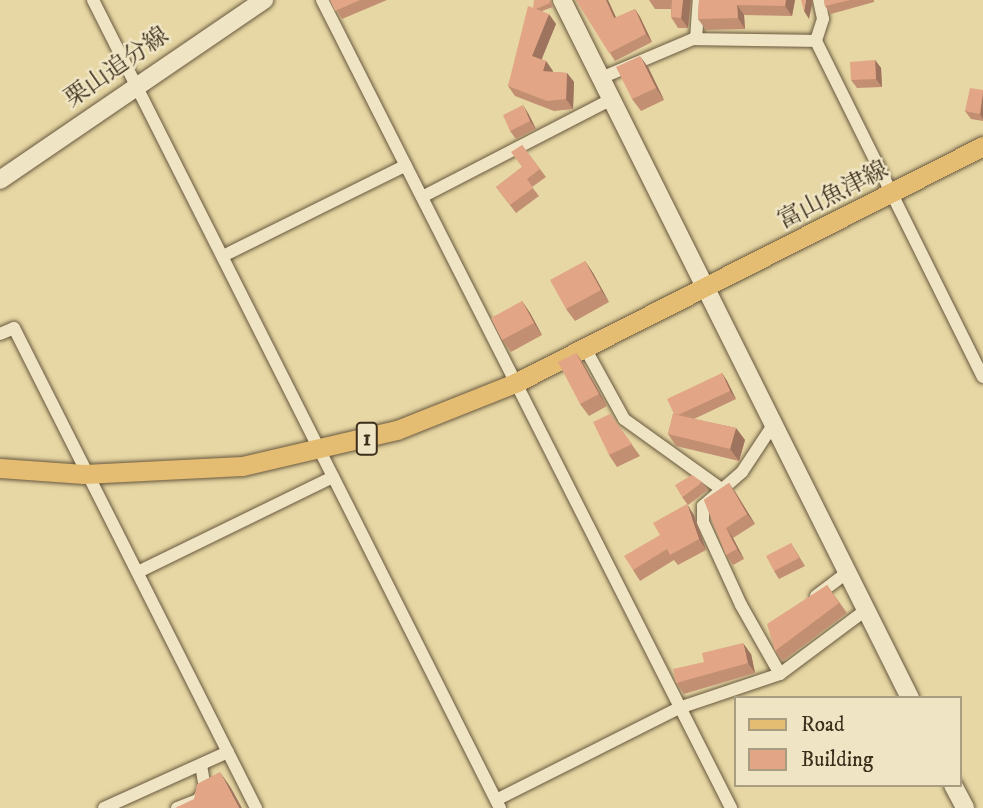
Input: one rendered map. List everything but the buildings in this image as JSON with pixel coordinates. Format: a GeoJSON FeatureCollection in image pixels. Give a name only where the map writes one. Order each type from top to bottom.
{"type":"FeatureCollection","features":[{"type":"Feature","properties":{"kind":"main road","name":"富山魚津線"},"geometry":{"type":"LineString","coordinates":[[705,289],[983,146]]}},
{"type":"Feature","properties":{"kind":"main road","name":"1"},"geometry":{"type":"LineString","coordinates":[[0,468],[84,474],[242,466],[322,452],[515,383],[705,289]]}},
{"type":"Feature","properties":{"kind":"street"},"geometry":{"type":"LineString","coordinates":[[93,0],[498,804],[679,708],[780,674],[866,610]]}},
{"type":"Feature","properties":{"kind":"street","name":"栗山追分線"},"geometry":{"type":"LineString","coordinates":[[0,180],[136,84],[264,0]]}},
{"type":"Feature","properties":{"kind":"street"},"geometry":{"type":"LineString","coordinates":[[322,0],[731,808]]}},
{"type":"Feature","properties":{"kind":"street"},"geometry":{"type":"LineString","coordinates":[[562,0],[909,696]]}},
{"type":"Feature","properties":{"kind":"street"},"geometry":{"type":"LineString","coordinates":[[696,39],[699,0]]}},
{"type":"Feature","properties":{"kind":"street"},"geometry":{"type":"LineString","coordinates":[[818,0],[823,19],[816,41],[983,377]]}},
{"type":"Feature","properties":{"kind":"street"},"geometry":{"type":"LineString","coordinates":[[601,78],[674,43],[696,39],[816,41]]}},
{"type":"Feature","properties":{"kind":"street"},"geometry":{"type":"LineString","coordinates":[[422,197],[612,99]]}},
{"type":"Feature","properties":{"kind":"street"},"geometry":{"type":"LineString","coordinates":[[223,256],[406,165]]}},
{"type":"Feature","properties":{"kind":"street"},"geometry":{"type":"LineString","coordinates":[[0,334],[14,328],[84,474],[138,572],[256,808]]}},
{"type":"Feature","properties":{"kind":"street"},"geometry":{"type":"LineString","coordinates":[[585,348],[624,419],[720,488]]}},
{"type":"Feature","properties":{"kind":"street"},"geometry":{"type":"LineString","coordinates":[[773,425],[742,472],[720,488],[704,506],[703,522],[762,631],[780,674]]}},
{"type":"Feature","properties":{"kind":"street"},"geometry":{"type":"LineString","coordinates":[[138,572],[333,477]]}},
{"type":"Feature","properties":{"kind":"street"},"geometry":{"type":"LineString","coordinates":[[799,609],[847,572]]}},
{"type":"Feature","properties":{"kind":"street"},"geometry":{"type":"LineString","coordinates":[[104,808],[228,752]]}},
{"type":"Feature","properties":{"kind":"street"},"geometry":{"type":"LineString","coordinates":[[177,808],[198,800],[205,788],[201,765]]}},
{"type":"Feature","properties":{"kind":"street"},"geometry":{"type":"LineString","coordinates":[[954,787],[965,808]]}}]}
